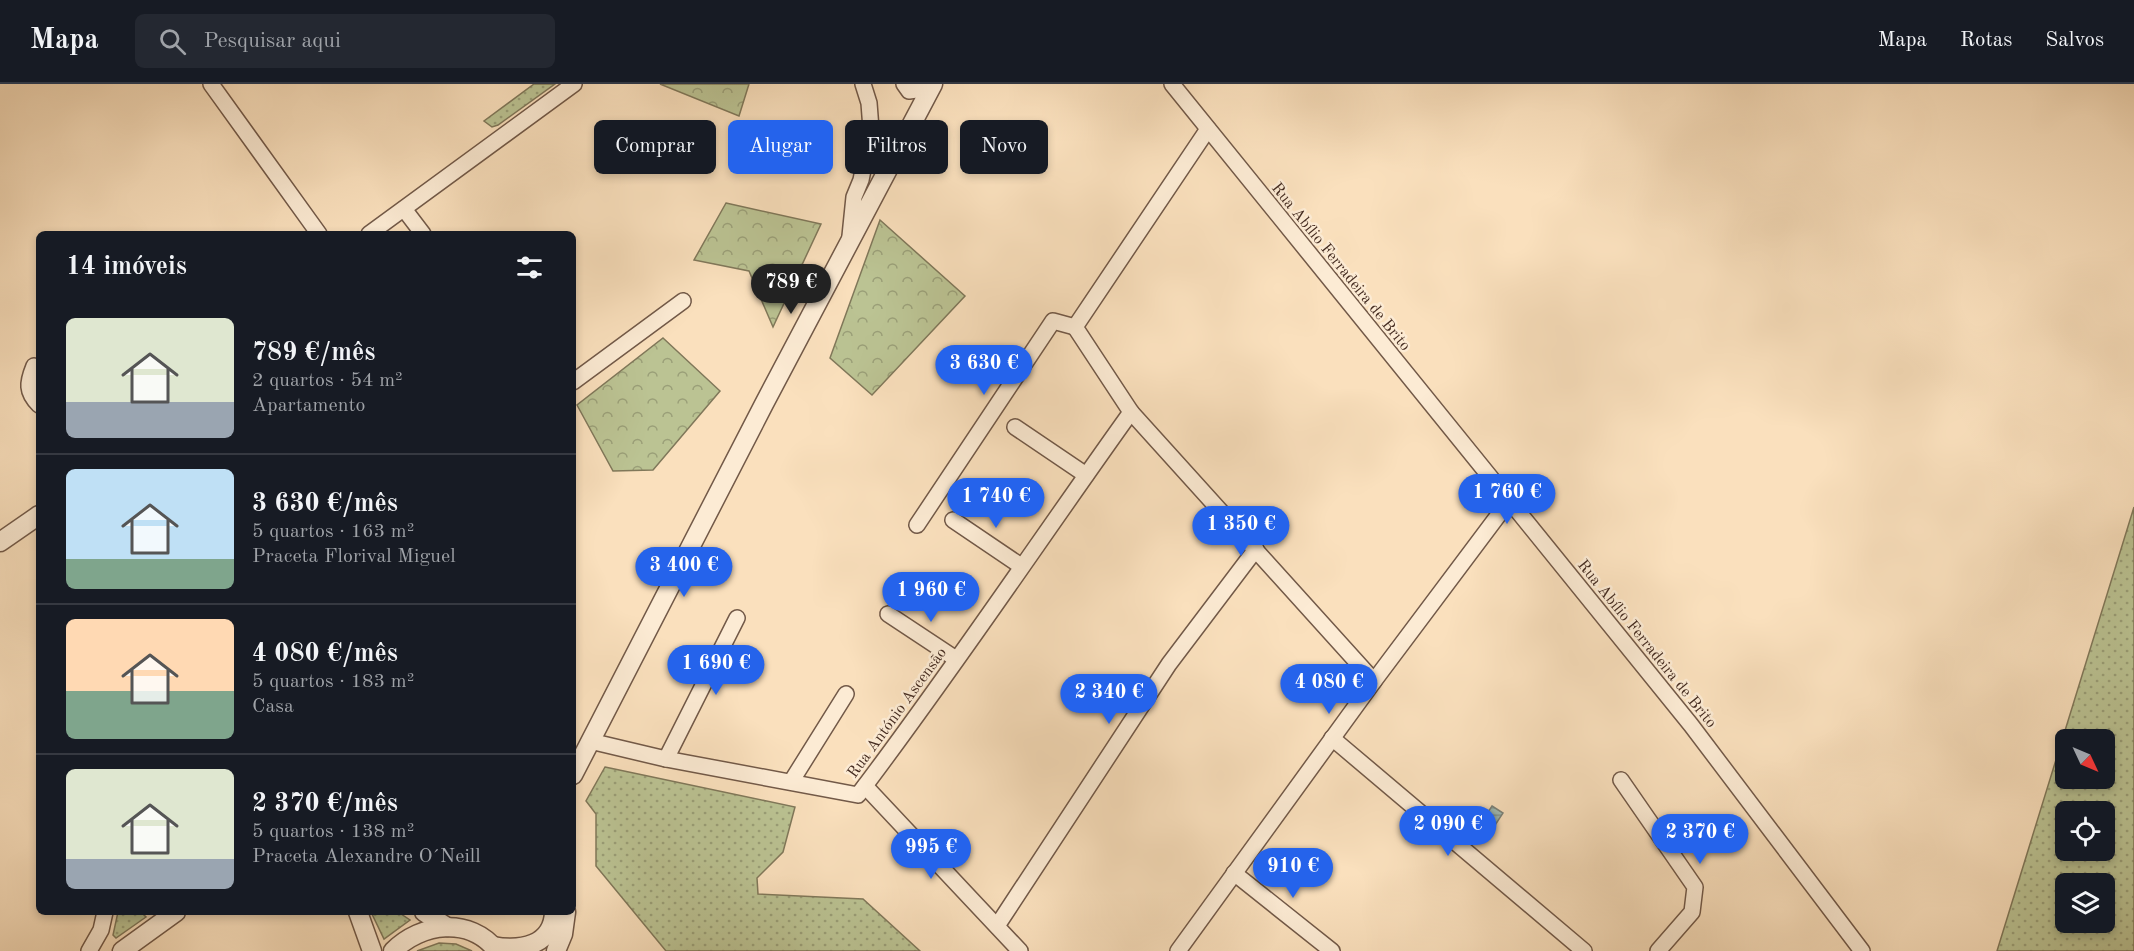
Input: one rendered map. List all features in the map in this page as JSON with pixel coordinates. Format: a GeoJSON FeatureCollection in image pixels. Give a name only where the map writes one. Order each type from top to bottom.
{"type":"FeatureCollection","features":[{"type":"Feature","properties":{"kind":"street"},"geometry":{"type":"LineString","coordinates":[[211,84],[317,231]]}},
{"type":"Feature","properties":{"kind":"street"},"geometry":{"type":"LineString","coordinates":[[373,231],[574,84]]}},
{"type":"Feature","properties":{"kind":"street"},"geometry":{"type":"LineString","coordinates":[[850,242],[854,197],[861,180],[871,129],[869,103],[863,84]]}},
{"type":"Feature","properties":{"kind":"street"},"geometry":{"type":"LineString","coordinates":[[904,84],[909,90],[932,86]]}},
{"type":"Feature","properties":{"kind":"street","name":"Rua Abílio Ferradeira de Brito"},"geometry":{"type":"LineString","coordinates":[[1172,84],[1691,725],[1862,951]]}},
{"type":"Feature","properties":{"kind":"street"},"geometry":{"type":"LineString","coordinates":[[576,769],[932,86]]}},
{"type":"Feature","properties":{"kind":"street"},"geometry":{"type":"LineString","coordinates":[[1075,327],[1208,129]]}},
{"type":"Feature","properties":{"kind":"street"},"geometry":{"type":"LineString","coordinates":[[404,208],[421,231]]}},
{"type":"Feature","properties":{"kind":"street"},"geometry":{"type":"LineString","coordinates":[[576,380],[683,301]]}},
{"type":"Feature","properties":{"kind":"street"},"geometry":{"type":"LineString","coordinates":[[917,525],[1053,321],[1075,327],[1131,412],[1374,681]]}},
{"type":"Feature","properties":{"kind":"street"},"geometry":{"type":"LineString","coordinates":[[34,366],[27,382],[36,401]]}},
{"type":"Feature","properties":{"kind":"street","name":"Rua António Ascensão"},"geometry":{"type":"LineString","coordinates":[[590,741],[666,759],[858,795],[913,723],[1131,412]]}},
{"type":"Feature","properties":{"kind":"street"},"geometry":{"type":"LineString","coordinates":[[1015,427],[1086,475]]}},
{"type":"Feature","properties":{"kind":"street"},"geometry":{"type":"LineString","coordinates":[[1178,951],[1332,738],[1509,501]]}},
{"type":"Feature","properties":{"kind":"street"},"geometry":{"type":"LineString","coordinates":[[20,528],[36,508]]}},
{"type":"Feature","properties":{"kind":"street"},"geometry":{"type":"LineString","coordinates":[[0,542],[36,517]]}},
{"type":"Feature","properties":{"kind":"street"},"geometry":{"type":"LineString","coordinates":[[953,520],[1021,566]]}},
{"type":"Feature","properties":{"kind":"street"},"geometry":{"type":"LineString","coordinates":[[20,528],[36,521]]}},
{"type":"Feature","properties":{"kind":"street"},"geometry":{"type":"LineString","coordinates":[[997,926],[1169,664],[1256,549]]}},
{"type":"Feature","properties":{"kind":"street"},"geometry":{"type":"LineString","coordinates":[[888,614],[956,659]]}},
{"type":"Feature","properties":{"kind":"street"},"geometry":{"type":"LineString","coordinates":[[666,759],[737,618]]}},
{"type":"Feature","properties":{"kind":"street"},"geometry":{"type":"LineString","coordinates":[[791,782],[846,694]]}},
{"type":"Feature","properties":{"kind":"street"},"geometry":{"type":"LineString","coordinates":[[1332,738],[1584,951]]}},
{"type":"Feature","properties":{"kind":"street"},"geometry":{"type":"LineString","coordinates":[[1621,780],[1695,887],[1692,912],[1658,951]]}},
{"type":"Feature","properties":{"kind":"street"},"geometry":{"type":"LineString","coordinates":[[865,786],[1020,951]]}},
{"type":"Feature","properties":{"kind":"street"},"geometry":{"type":"LineString","coordinates":[[1234,873],[1332,951]]}},
{"type":"Feature","properties":{"kind":"street"},"geometry":{"type":"LineString","coordinates":[[89,951],[101,930],[104,915]]}},
{"type":"Feature","properties":{"kind":"street"},"geometry":{"type":"LineString","coordinates":[[122,951],[172,915]]}},
{"type":"Feature","properties":{"kind":"street"},"geometry":{"type":"LineString","coordinates":[[358,915],[372,951]]}},
{"type":"Feature","properties":{"kind":"street"},"geometry":{"type":"LineString","coordinates":[[428,915],[447,927],[480,936],[495,949],[511,950],[527,948],[540,942],[549,931],[553,915]]}},
{"type":"Feature","properties":{"kind":"street"},"geometry":{"type":"LineString","coordinates":[[556,951],[563,934],[566,915]]}},
{"type":"Feature","properties":{"kind":"street"},"geometry":{"type":"LineString","coordinates":[[393,951],[405,939],[425,929],[447,927]]}},
{"type":"Feature","properties":{"kind":"green space"},"geometry":{"type":"Polygon","coordinates":[[[534,84],[555,84],[498,125],[492,127],[484,121],[534,84]]]}},
{"type":"Feature","properties":{"kind":"green space"},"geometry":{"type":"Polygon","coordinates":[[[660,84],[749,84],[739,116],[660,84]]]}},
{"type":"Feature","properties":{"kind":"green space"},"geometry":{"type":"Polygon","coordinates":[[[726,203],[821,224],[773,327],[749,271],[694,260],[726,203]]]}},
{"type":"Feature","properties":{"kind":"green space"},"geometry":{"type":"Polygon","coordinates":[[[880,220],[965,296],[872,395],[830,358],[880,220]]]}},
{"type":"Feature","properties":{"kind":"green space"},"geometry":{"type":"Polygon","coordinates":[[[663,338],[720,391],[653,470],[613,471],[577,405],[663,338]]]}},
{"type":"Feature","properties":{"kind":"green space"},"geometry":{"type":"Polygon","coordinates":[[[2134,507],[2134,951],[1997,951],[2055,763],[2055,789],[2115,789],[2115,729],[2066,729],[2134,507]]]}},
{"type":"Feature","properties":{"kind":"green space"},"geometry":{"type":"Polygon","coordinates":[[[605,767],[795,807],[783,852],[757,878],[758,894],[863,899],[920,951],[666,951],[596,866],[596,814],[586,801],[605,767]]]}},
{"type":"Feature","properties":{"kind":"green space"},"geometry":{"type":"Polygon","coordinates":[[[117,915],[144,915],[146,917],[116,938],[113,935],[117,915]]]}},
{"type":"Feature","properties":{"kind":"green space"},"geometry":{"type":"Polygon","coordinates":[[[372,915],[402,915],[410,920],[384,939],[372,915]]]}},
{"type":"Feature","properties":{"kind":"green space"},"geometry":{"type":"Polygon","coordinates":[[[439,943],[456,944],[472,951],[417,951],[439,943]]]}},
{"type":"Feature","properties":{"kind":"water"},"geometry":{"type":"Polygon","coordinates":[[[1492,806],[1503,813],[1490,833],[1479,826],[1492,806]]]}}]}
